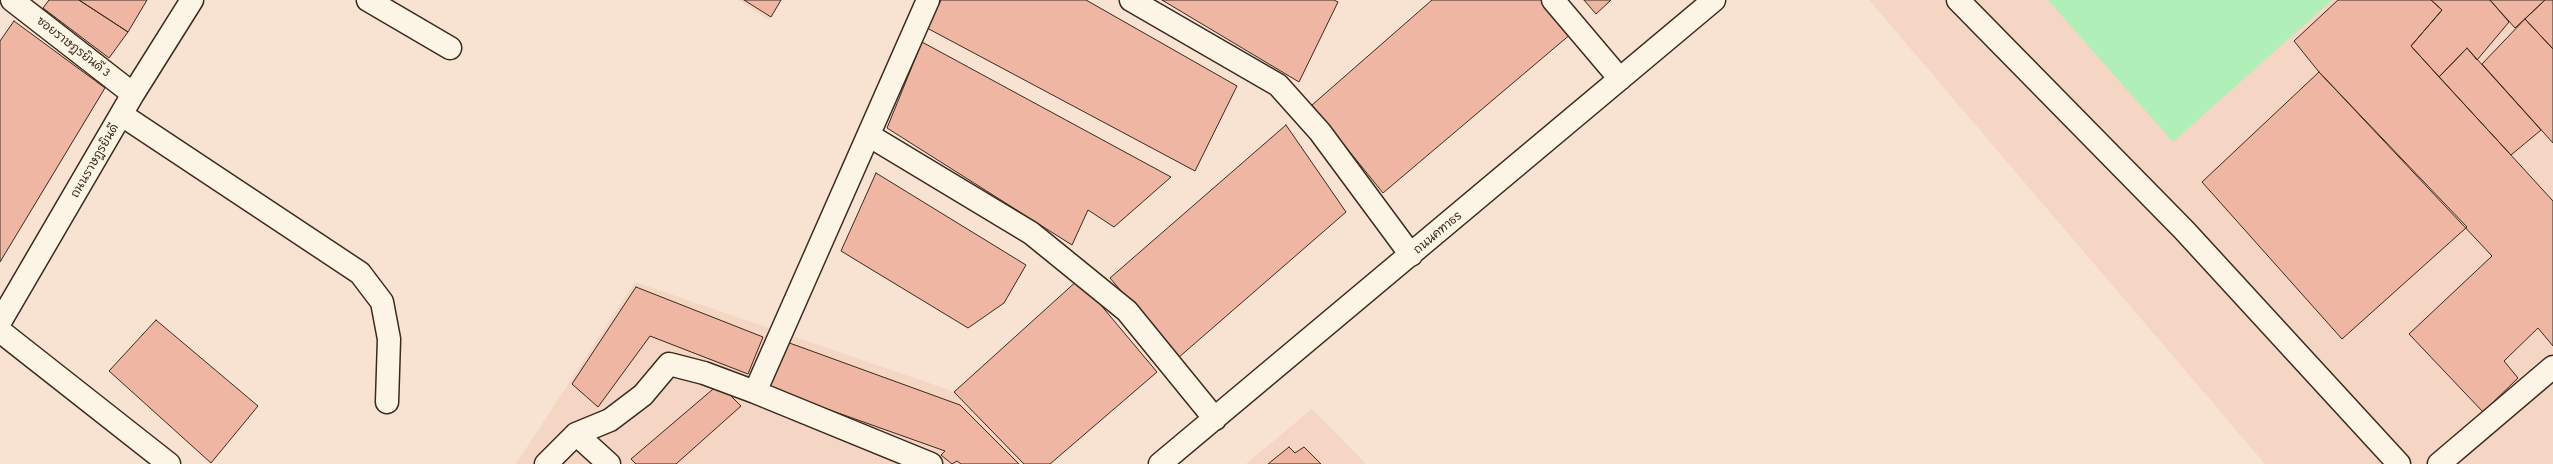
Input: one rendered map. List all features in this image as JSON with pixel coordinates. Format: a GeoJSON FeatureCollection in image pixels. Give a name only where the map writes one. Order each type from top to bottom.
{"type":"FeatureCollection","features":[{"type":"Feature","properties":{"kind":"street","name":"ซอยราษฎรยินดี 3"},"geometry":{"type":"LineString","coordinates":[[12,0],[133,94]]}},
{"type":"Feature","properties":{"kind":"street","name":"ถนนราษฎรยินดี"},"geometry":{"type":"LineString","coordinates":[[1,319],[133,94],[192,0]]}},
{"type":"Feature","properties":{"kind":"street"},"geometry":{"type":"LineString","coordinates":[[368,0],[450,48]]}},
{"type":"Feature","properties":{"kind":"street"},"geometry":{"type":"LineString","coordinates":[[755,392],[870,136],[928,0]]}},
{"type":"Feature","properties":{"kind":"street"},"geometry":{"type":"LineString","coordinates":[[1131,0],[1278,85],[1320,132],[1411,255]]}},
{"type":"Feature","properties":{"kind":"street"},"geometry":{"type":"LineString","coordinates":[[1553,0],[1620,80]]}},
{"type":"Feature","properties":{"kind":"street","name":"ถนนคฑาธร"},"geometry":{"type":"LineString","coordinates":[[1160,464],[1714,0]]}},
{"type":"Feature","properties":{"kind":"street"},"geometry":{"type":"LineString","coordinates":[[1958,0],[2184,230],[2399,464]]}},
{"type":"Feature","properties":{"kind":"street"},"geometry":{"type":"LineString","coordinates":[[122,115],[360,273],[382,302],[389,339],[387,402]]}},
{"type":"Feature","properties":{"kind":"street"},"geometry":{"type":"LineString","coordinates":[[870,136],[1037,237],[1127,311],[1215,419]]}},
{"type":"Feature","properties":{"kind":"street"},"geometry":{"type":"LineString","coordinates":[[1,319],[169,464]]}},
{"type":"Feature","properties":{"kind":"street"},"geometry":{"type":"LineString","coordinates":[[546,464],[576,434],[610,420],[643,395],[669,364],[704,373],[755,392],[931,464]]}},
{"type":"Feature","properties":{"kind":"street"},"geometry":{"type":"LineString","coordinates":[[2439,464],[2553,367]]}},
{"type":"Feature","properties":{"kind":"street"},"geometry":{"type":"LineString","coordinates":[[576,434],[609,464]]}},
{"type":"Feature","properties":{"kind":"shaded area"},"geometry":{"type":"Polygon","coordinates":[[[738,0],[781,0],[769,20],[738,0]]]}},
{"type":"Feature","properties":{"kind":"shaded area"},"geometry":{"type":"Polygon","coordinates":[[[1869,0],[2553,0],[2553,464],[2265,464],[1869,0]]]}},
{"type":"Feature","properties":{"kind":"shaded area"},"geometry":{"type":"Polygon","coordinates":[[[635,282],[952,391],[1026,464],[516,464],[635,282]]]}},
{"type":"Feature","properties":{"kind":"shaded area"},"geometry":{"type":"Polygon","coordinates":[[[1312,409],[1366,464],[1246,464],[1312,409]]]}},
{"type":"Feature","properties":{"kind":"green space"},"geometry":{"type":"Polygon","coordinates":[[[2048,0],[2332,0],[2173,142],[2048,0]]]}},
{"type":"Feature","properties":{"kind":"building"},"geometry":{"type":"Polygon","coordinates":[[[49,0],[79,0],[128,32],[109,58],[43,8],[49,0]]]}},
{"type":"Feature","properties":{"kind":"building"},"geometry":{"type":"Polygon","coordinates":[[[79,0],[147,0],[128,32],[79,0]]]}},
{"type":"Feature","properties":{"kind":"building"},"geometry":{"type":"Polygon","coordinates":[[[744,0],[781,0],[771,17],[744,0]]]}},
{"type":"Feature","properties":{"kind":"building"},"geometry":{"type":"Polygon","coordinates":[[[941,0],[1086,0],[1237,86],[1195,171],[927,28],[941,0]]]}},
{"type":"Feature","properties":{"kind":"building"},"geometry":{"type":"Polygon","coordinates":[[[1162,0],[1334,0],[1338,2],[1299,82],[1162,0]]]}},
{"type":"Feature","properties":{"kind":"building"},"geometry":{"type":"Polygon","coordinates":[[[1432,0],[1545,0],[1572,33],[1383,193],[1312,105],[1432,0]]]}},
{"type":"Feature","properties":{"kind":"building"},"geometry":{"type":"Polygon","coordinates":[[[1584,0],[1611,0],[1596,14],[1584,0]]]}},
{"type":"Feature","properties":{"kind":"building"},"geometry":{"type":"Polygon","coordinates":[[[2338,0],[2431,0],[2442,10],[2411,46],[2553,201],[2553,346],[2538,328],[2504,361],[2518,378],[2483,412],[2409,334],[2492,256],[2319,72],[2294,41],[2338,0]]]}},
{"type":"Feature","properties":{"kind":"building"},"geometry":{"type":"Polygon","coordinates":[[[2431,0],[2490,0],[2509,22],[2477,60],[2467,48],[2439,77],[2411,46],[2442,10],[2431,0]]]}},
{"type":"Feature","properties":{"kind":"building"},"geometry":{"type":"Polygon","coordinates":[[[2490,0],[2545,0],[2515,28],[2490,0]]]}},
{"type":"Feature","properties":{"kind":"building"},"geometry":{"type":"Polygon","coordinates":[[[2545,0],[2553,0],[2553,49],[2525,19],[2545,0]]]}},
{"type":"Feature","properties":{"kind":"building"},"geometry":{"type":"Polygon","coordinates":[[[2525,19],[2553,49],[2553,143],[2482,64],[2525,19]]]}},
{"type":"Feature","properties":{"kind":"building"},"geometry":{"type":"Polygon","coordinates":[[[14,21],[105,88],[0,262],[0,41],[14,21]]]}},
{"type":"Feature","properties":{"kind":"building"},"geometry":{"type":"Polygon","coordinates":[[[922,42],[1171,177],[1114,227],[1088,210],[1072,245],[887,128],[922,42]]]}},
{"type":"Feature","properties":{"kind":"building"},"geometry":{"type":"Polygon","coordinates":[[[2467,48],[2541,130],[2511,155],[2439,77],[2467,48]]]}},
{"type":"Feature","properties":{"kind":"building"},"geometry":{"type":"Polygon","coordinates":[[[2319,72],[2467,227],[2342,339],[2202,182],[2319,72]]]}},
{"type":"Feature","properties":{"kind":"building"},"geometry":{"type":"Polygon","coordinates":[[[1286,125],[1346,212],[1178,358],[1110,278],[1286,125]]]}},
{"type":"Feature","properties":{"kind":"building"},"geometry":{"type":"Polygon","coordinates":[[[876,173],[1026,265],[1004,303],[968,328],[841,251],[876,173]]]}},
{"type":"Feature","properties":{"kind":"building"},"geometry":{"type":"Polygon","coordinates":[[[1079,279],[1157,372],[1050,464],[1024,464],[954,392],[1079,279]]]}},
{"type":"Feature","properties":{"kind":"building"},"geometry":{"type":"Polygon","coordinates":[[[636,287],[763,337],[748,374],[650,336],[598,407],[572,384],[636,287]]]}},
{"type":"Feature","properties":{"kind":"building"},"geometry":{"type":"Polygon","coordinates":[[[156,320],[258,406],[211,463],[109,371],[156,320]]]}},
{"type":"Feature","properties":{"kind":"building"},"geometry":{"type":"Polygon","coordinates":[[[784,341],[960,405],[1019,464],[961,464],[957,461],[952,464],[941,455],[945,451],[768,388],[784,341]]]}},
{"type":"Feature","properties":{"kind":"building"},"geometry":{"type":"Polygon","coordinates":[[[719,384],[741,406],[676,464],[636,464],[631,459],[719,384]]]}},
{"type":"Feature","properties":{"kind":"building"},"geometry":{"type":"Polygon","coordinates":[[[1289,447],[1295,453],[1304,447],[1321,464],[1268,464],[1289,447]]]}}]}
